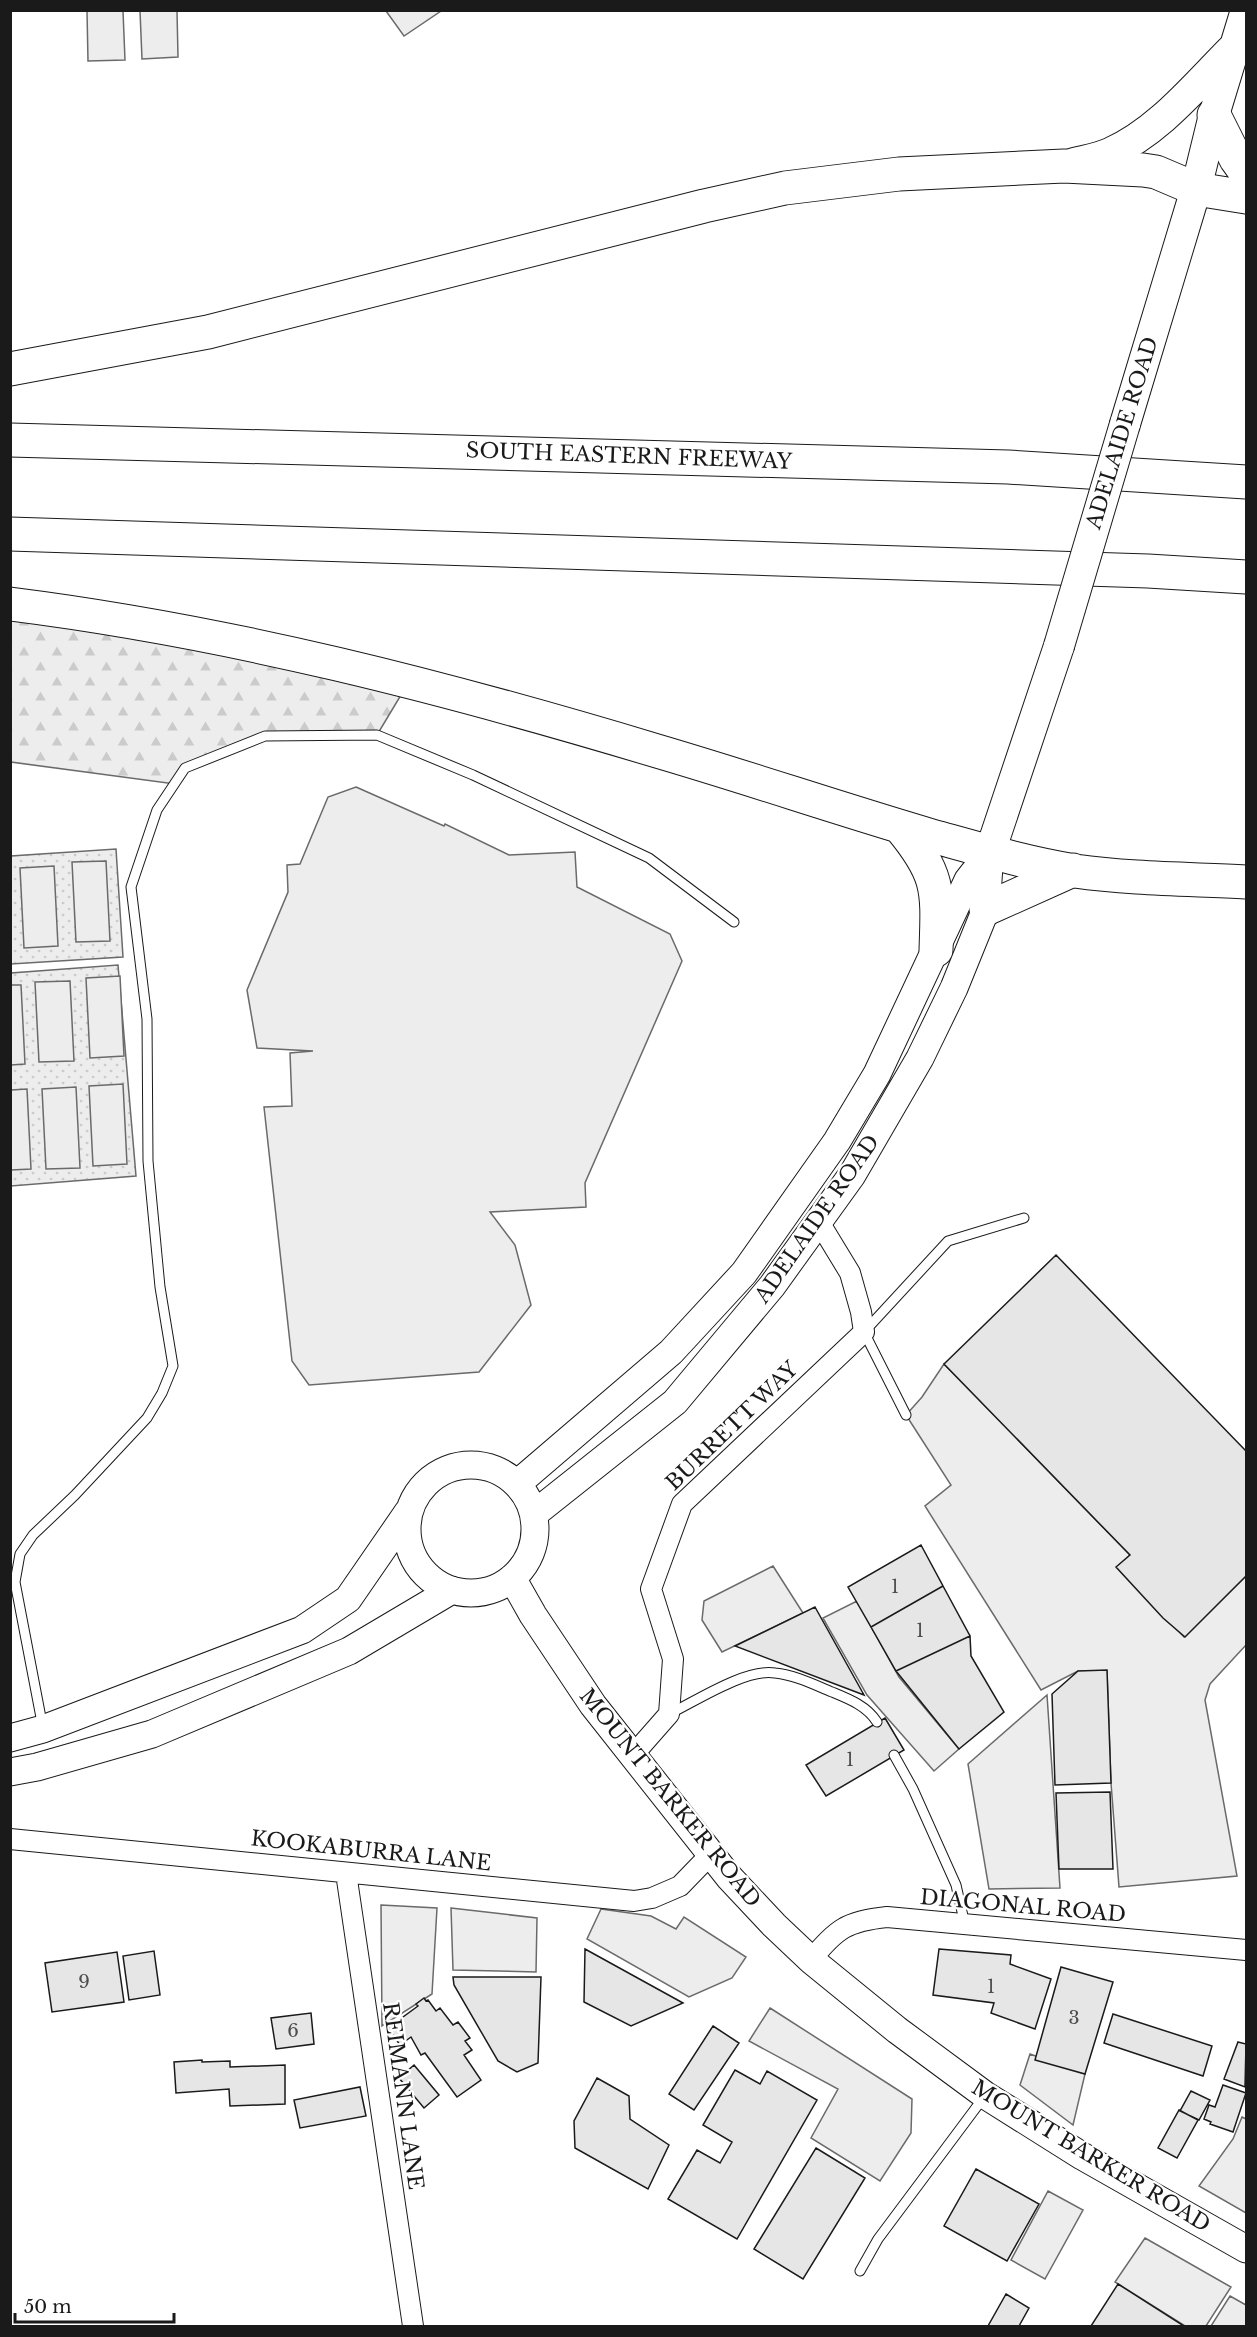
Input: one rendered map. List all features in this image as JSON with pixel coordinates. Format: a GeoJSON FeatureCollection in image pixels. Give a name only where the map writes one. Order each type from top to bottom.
{"type":"FeatureCollection","features":[{"type":"Feature","properties":{"kind":"highway"},"geometry":{"type":"LineString","coordinates":[[1214,115],[1236,159],[1246,173]]}},
{"type":"Feature","properties":{"kind":"highway"},"geometry":{"type":"LineString","coordinates":[[10,369],[208,332],[704,206],[785,188],[899,174],[1064,166],[1156,172],[1196,189],[1246,196]]}},
{"type":"Feature","properties":{"kind":"highway","name":"SOUTH EASTERN FREEWAY"},"geometry":{"type":"LineString","coordinates":[[10,440],[1008,467],[1246,482]]}},
{"type":"Feature","properties":{"kind":"highway"},"geometry":{"type":"LineString","coordinates":[[10,534],[1137,571],[1246,577]]}},
{"type":"Feature","properties":{"kind":"highway"},"geometry":{"type":"LineString","coordinates":[[10,604],[205,635],[410,680],[658,751],[990,852],[1073,870],[1126,876],[1246,882]]}},
{"type":"Feature","properties":{"kind":"highway"},"geometry":{"type":"LineString","coordinates":[[900,826],[925,860],[933,877],[938,898],[936,950]]}},
{"type":"Feature","properties":{"kind":"highway"},"geometry":{"type":"LineString","coordinates":[[986,909],[1073,870]]}},
{"type":"Feature","properties":{"kind":"main road","name":"ADELAIDE ROAD"},"geometry":{"type":"LineString","coordinates":[[534,1514],[675,1402],[772,1286],[866,1154],[920,1058],[954,987],[986,909],[990,852],[1059,646],[1196,189],[1214,115],[1246,10]]}},
{"type":"Feature","properties":{"kind":"main road"},"geometry":{"type":"LineString","coordinates":[[1064,166],[1108,154],[1138,138],[1234,47]]}},
{"type":"Feature","properties":{"kind":"main road","name":"ADELAIDE ROAD"},"geometry":{"type":"LineString","coordinates":[[518,1484],[671,1352],[744,1274],[831,1150],[877,1074],[968,880],[990,852]]}},
{"type":"Feature","properties":{"kind":"main road"},"geometry":{"type":"LineString","coordinates":[[10,1738],[43,1729],[302,1630],[348,1599],[408,1512],[416,1495],[429,1480],[445,1470],[464,1465],[484,1466],[502,1472],[518,1484],[528,1498],[534,1514],[536,1532],[532,1550],[524,1565],[512,1578],[494,1589],[473,1593],[452,1590],[434,1581],[420,1568],[410,1551],[406,1532],[408,1512]]}},
{"type":"Feature","properties":{"kind":"main road","name":"MOUNT BARKER ROAD"},"geometry":{"type":"LineString","coordinates":[[512,1578],[533,1615],[593,1705],[729,1877],[811,1960],[897,2030],[985,2095],[1082,2156],[1246,2249]]}},
{"type":"Feature","properties":{"kind":"main road"},"geometry":{"type":"LineString","coordinates":[[10,1772],[37,1767],[152,1734],[349,1651],[452,1590]]}},
{"type":"Feature","properties":{"kind":"street"},"geometry":{"type":"LineString","coordinates":[[819,1222],[849,1273],[861,1312],[864,1332]]}},
{"type":"Feature","properties":{"kind":"street","name":"BURRETT WAY"},"geometry":{"type":"LineString","coordinates":[[669,1714],[673,1659],[651,1588],[682,1504],[864,1332]]}},
{"type":"Feature","properties":{"kind":"street"},"geometry":{"type":"LineString","coordinates":[[633,1755],[669,1714]]}},
{"type":"Feature","properties":{"kind":"street","name":"KOOKABURRA LANE"},"geometry":{"type":"LineString","coordinates":[[10,1839],[634,1901],[652,1898],[680,1886],[711,1854]]}},
{"type":"Feature","properties":{"kind":"street","name":"REIMANN LANE"},"geometry":{"type":"LineString","coordinates":[[346,1873],[412,2326]]}},
{"type":"Feature","properties":{"kind":"street","name":"DIAGONAL ROAD"},"geometry":{"type":"LineString","coordinates":[[811,1960],[825,1942],[841,1929],[861,1920],[887,1917],[1246,1950]]}},
{"type":"Feature","properties":{"kind":"lane"},"geometry":{"type":"LineString","coordinates":[[43,1729],[15,1582],[20,1554],[33,1535],[75,1495],[147,1418],[162,1394],[173,1366],[160,1287],[148,1161],[147,1019],[131,887],[157,810],[185,768],[265,736],[377,735],[473,775],[649,858],[734,922]]}},
{"type":"Feature","properties":{"kind":"lane","name":"BURRETT WAY"},"geometry":{"type":"LineString","coordinates":[[864,1332],[948,1241],[1024,1218]]}},
{"type":"Feature","properties":{"kind":"lane"},"geometry":{"type":"LineString","coordinates":[[864,1332],[906,1415]]}},
{"type":"Feature","properties":{"kind":"lane"},"geometry":{"type":"LineString","coordinates":[[669,1714],[755,1674],[774,1672],[852,1700],[872,1713],[877,1722]]}},
{"type":"Feature","properties":{"kind":"lane"},"geometry":{"type":"LineString","coordinates":[[894,1755],[913,1789],[956,1885],[965,1925]]}},
{"type":"Feature","properties":{"kind":"lane"},"geometry":{"type":"LineString","coordinates":[[860,2271],[878,2239],[985,2095]]}},
{"type":"Feature","properties":{"kind":"green space"},"geometry":{"type":"Polygon","coordinates":[[[11,604],[410,680],[377,735],[265,736],[185,768],[175,784],[11,762],[11,604]]]}},
{"type":"Feature","properties":{"kind":"green space"},"geometry":{"type":"Polygon","coordinates":[[[116,849],[123,957],[11,964],[11,856],[116,849]]]}},
{"type":"Feature","properties":{"kind":"green space"},"geometry":{"type":"Polygon","coordinates":[[[118,965],[136,1176],[11,1186],[11,973],[118,965]]]}},
{"type":"Feature","properties":{"kind":"shaded area"},"geometry":{"type":"Polygon","coordinates":[[[87,11],[123,11],[125,60],[88,61],[87,11]]]}},
{"type":"Feature","properties":{"kind":"shaded area"},"geometry":{"type":"Polygon","coordinates":[[[140,11],[177,11],[178,57],[142,59],[140,11]]]}},
{"type":"Feature","properties":{"kind":"shaded area"},"geometry":{"type":"Polygon","coordinates":[[[386,11],[441,11],[404,36],[386,11]]]}},
{"type":"Feature","properties":{"kind":"shaded area"},"geometry":{"type":"Polygon","coordinates":[[[356,787],[444,826],[445,824],[509,855],[575,852],[577,887],[670,934],[682,961],[585,1183],[586,1207],[490,1212],[515,1245],[531,1305],[479,1372],[309,1385],[292,1361],[264,1107],[292,1106],[290,1053],[313,1051],[257,1048],[247,990],[288,892],[287,865],[300,864],[328,797],[356,787]]]}},
{"type":"Feature","properties":{"kind":"shaded area"},"geometry":{"type":"Polygon","coordinates":[[[106,861],[110,941],[76,942],[72,862],[106,861]]]}},
{"type":"Feature","properties":{"kind":"shaded area"},"geometry":{"type":"Polygon","coordinates":[[[54,866],[58,946],[24,948],[20,868],[54,866]]]}},
{"type":"Feature","properties":{"kind":"shaded area"},"geometry":{"type":"Polygon","coordinates":[[[120,976],[124,1056],[90,1058],[86,978],[120,976]]]}},
{"type":"Feature","properties":{"kind":"shaded area"},"geometry":{"type":"Polygon","coordinates":[[[70,981],[74,1061],[39,1062],[35,982],[70,981]]]}},
{"type":"Feature","properties":{"kind":"shaded area"},"geometry":{"type":"Polygon","coordinates":[[[11,985],[21,985],[25,1064],[11,1065],[11,985]]]}},
{"type":"Feature","properties":{"kind":"shaded area"},"geometry":{"type":"Polygon","coordinates":[[[123,1084],[127,1164],[93,1166],[89,1086],[123,1084]]]}},
{"type":"Feature","properties":{"kind":"shaded area"},"geometry":{"type":"Polygon","coordinates":[[[76,1087],[80,1168],[46,1169],[42,1089],[76,1087]]]}},
{"type":"Feature","properties":{"kind":"shaded area"},"geometry":{"type":"Polygon","coordinates":[[[27,1089],[31,1169],[11,1170],[11,1090],[27,1089]]]}},
{"type":"Feature","properties":{"kind":"shaded area"},"geometry":{"type":"Polygon","coordinates":[[[944,1364],[1130,1555],[1117,1567],[1184,1637],[1246,1576],[1246,1645],[1210,1684],[1205,1700],[1237,1876],[1119,1887],[1111,1783],[1107,1671],[1078,1671],[1041,1690],[925,1506],[951,1485],[906,1415],[922,1397],[944,1364]]]}},
{"type":"Feature","properties":{"kind":"shaded area"},"geometry":{"type":"Polygon","coordinates":[[[773,1566],[803,1613],[722,1652],[702,1620],[704,1601],[773,1566]]]}},
{"type":"Feature","properties":{"kind":"shaded area"},"geometry":{"type":"Polygon","coordinates":[[[857,1601],[899,1677],[959,1749],[934,1771],[867,1695],[823,1618],[857,1601]]]}},
{"type":"Feature","properties":{"kind":"shaded area"},"geometry":{"type":"Polygon","coordinates":[[[1047,1695],[1060,1888],[989,1889],[968,1764],[1047,1695]]]}},
{"type":"Feature","properties":{"kind":"shaded area"},"geometry":{"type":"Polygon","coordinates":[[[381,1905],[437,1908],[432,1994],[382,2026],[381,1905]]]}},
{"type":"Feature","properties":{"kind":"shaded area"},"geometry":{"type":"Polygon","coordinates":[[[451,1908],[537,1918],[536,1972],[453,1970],[451,1908]]]}},
{"type":"Feature","properties":{"kind":"shaded area"},"geometry":{"type":"Polygon","coordinates":[[[601,1909],[651,1916],[676,1929],[684,1917],[746,1957],[732,1978],[689,1997],[587,1939],[601,1909]]]}},
{"type":"Feature","properties":{"kind":"shaded area"},"geometry":{"type":"Polygon","coordinates":[[[770,2008],[912,2099],[911,2133],[880,2181],[811,2138],[838,2089],[749,2041],[770,2008]]]}},
{"type":"Feature","properties":{"kind":"shaded area"},"geometry":{"type":"Polygon","coordinates":[[[1030,2054],[1085,2074],[1073,2125],[1020,2085],[1030,2054]]]}},
{"type":"Feature","properties":{"kind":"shaded area"},"geometry":{"type":"Polygon","coordinates":[[[1242,2117],[1246,2119],[1246,2213],[1199,2186],[1233,2139],[1242,2117]]]}},
{"type":"Feature","properties":{"kind":"shaded area"},"geometry":{"type":"Polygon","coordinates":[[[1048,2191],[1083,2210],[1045,2279],[1011,2260],[1048,2191]]]}},
{"type":"Feature","properties":{"kind":"shaded area"},"geometry":{"type":"Polygon","coordinates":[[[1145,2238],[1231,2287],[1206,2326],[1185,2326],[1115,2282],[1145,2238]]]}},
{"type":"Feature","properties":{"kind":"shaded area"},"geometry":{"type":"Polygon","coordinates":[[[1230,2296],[1246,2305],[1246,2326],[1211,2326],[1230,2296]]]}},
{"type":"Feature","properties":{"kind":"building"},"geometry":{"type":"Polygon","coordinates":[[[1056,1255],[1246,1451],[1246,1576],[1185,1637],[1163,1618],[1116,1567],[1130,1555],[944,1364],[1056,1255]]]}},
{"type":"Feature","properties":{"kind":"building"},"geometry":{"type":"Polygon","coordinates":[[[921,1545],[943,1586],[871,1627],[848,1587],[921,1545]]]}},
{"type":"Feature","properties":{"kind":"building"},"geometry":{"type":"Polygon","coordinates":[[[943,1586],[970,1636],[896,1671],[871,1627],[943,1586]]]}},
{"type":"Feature","properties":{"kind":"building"},"geometry":{"type":"Polygon","coordinates":[[[815,1607],[864,1695],[735,1646],[815,1607]]]}},
{"type":"Feature","properties":{"kind":"building"},"geometry":{"type":"Polygon","coordinates":[[[970,1636],[971,1656],[1004,1712],[959,1749],[896,1671],[970,1636]]]}},
{"type":"Feature","properties":{"kind":"building"},"geometry":{"type":"Polygon","coordinates":[[[1107,1670],[1111,1783],[1055,1785],[1052,1694],[1078,1671],[1107,1670]]]}},
{"type":"Feature","properties":{"kind":"building"},"geometry":{"type":"Polygon","coordinates":[[[885,1718],[904,1750],[826,1796],[806,1765],[885,1718]]]}},
{"type":"Feature","properties":{"kind":"building"},"geometry":{"type":"Polygon","coordinates":[[[1110,1792],[1113,1869],[1059,1869],[1056,1793],[1110,1792]]]}},
{"type":"Feature","properties":{"kind":"building"},"geometry":{"type":"Polygon","coordinates":[[[585,1949],[683,2003],[631,2026],[584,2002],[585,1949]]]}},
{"type":"Feature","properties":{"kind":"building"},"geometry":{"type":"Polygon","coordinates":[[[939,1949],[1011,1955],[1010,1964],[1051,1979],[1035,2029],[991,2013],[994,2003],[933,1995],[939,1949]]]}},
{"type":"Feature","properties":{"kind":"building"},"geometry":{"type":"Polygon","coordinates":[[[154,1951],[160,1995],[129,2000],[123,1956],[154,1951]]]}},
{"type":"Feature","properties":{"kind":"building"},"geometry":{"type":"Polygon","coordinates":[[[117,1952],[124,2002],[52,2012],[45,1963],[117,1952]]]}},
{"type":"Feature","properties":{"kind":"building"},"geometry":{"type":"Polygon","coordinates":[[[1061,1967],[1113,1982],[1085,2074],[1035,2060],[1061,1967]]]}},
{"type":"Feature","properties":{"kind":"building"},"geometry":{"type":"Polygon","coordinates":[[[453,1977],[541,1977],[538,2063],[517,2072],[498,2061],[454,1985],[453,1977]]]}},
{"type":"Feature","properties":{"kind":"building"},"geometry":{"type":"Polygon","coordinates":[[[424,1998],[436,2011],[440,2008],[453,2025],[458,2022],[470,2038],[465,2041],[472,2050],[464,2055],[481,2080],[457,2097],[425,2053],[421,2055],[411,2037],[400,2045],[388,2028],[418,2006],[416,2004],[424,1998]]]}},
{"type":"Feature","properties":{"kind":"building"},"geometry":{"type":"Polygon","coordinates":[[[311,2013],[314,2044],[276,2049],[271,2018],[311,2013]]]}},
{"type":"Feature","properties":{"kind":"building"},"geometry":{"type":"Polygon","coordinates":[[[1113,2014],[1212,2046],[1203,2076],[1104,2043],[1113,2014]]]}},
{"type":"Feature","properties":{"kind":"building"},"geometry":{"type":"Polygon","coordinates":[[[713,2026],[739,2043],[694,2110],[669,2094],[713,2026]]]}},
{"type":"Feature","properties":{"kind":"building"},"geometry":{"type":"Polygon","coordinates":[[[1238,2042],[1246,2044],[1245,2087],[1224,2079],[1238,2042]]]}},
{"type":"Feature","properties":{"kind":"building"},"geometry":{"type":"Polygon","coordinates":[[[202,2060],[202,2062],[230,2061],[230,2067],[285,2065],[285,2104],[230,2106],[229,2089],[176,2093],[174,2062],[202,2060]]]}},
{"type":"Feature","properties":{"kind":"building"},"geometry":{"type":"Polygon","coordinates":[[[414,2065],[439,2095],[424,2108],[399,2078],[414,2065]]]}},
{"type":"Feature","properties":{"kind":"building"},"geometry":{"type":"Polygon","coordinates":[[[735,2070],[760,2084],[767,2071],[817,2100],[737,2239],[668,2199],[697,2150],[720,2163],[732,2142],[703,2125],[735,2070]]]}},
{"type":"Feature","properties":{"kind":"building"},"geometry":{"type":"Polygon","coordinates":[[[597,2078],[629,2096],[630,2119],[669,2145],[648,2189],[575,2148],[574,2121],[597,2078]]]}},
{"type":"Feature","properties":{"kind":"building"},"geometry":{"type":"Polygon","coordinates":[[[1223,2085],[1246,2093],[1233,2132],[1210,2124],[1211,2122],[1204,2119],[1209,2105],[1215,2107],[1223,2085]]]}},
{"type":"Feature","properties":{"kind":"building"},"geometry":{"type":"Polygon","coordinates":[[[360,2087],[366,2116],[300,2128],[294,2100],[360,2087]]]}},
{"type":"Feature","properties":{"kind":"building"},"geometry":{"type":"Polygon","coordinates":[[[1191,2091],[1210,2100],[1199,2120],[1180,2111],[1191,2091]]]}},
{"type":"Feature","properties":{"kind":"building"},"geometry":{"type":"Polygon","coordinates":[[[1179,2110],[1198,2120],[1177,2158],[1158,2148],[1179,2110]]]}},
{"type":"Feature","properties":{"kind":"building"},"geometry":{"type":"Polygon","coordinates":[[[816,2148],[865,2178],[803,2279],[754,2249],[816,2148]]]}},
{"type":"Feature","properties":{"kind":"building"},"geometry":{"type":"Polygon","coordinates":[[[976,2169],[1039,2204],[1007,2261],[944,2226],[976,2169]]]}},
{"type":"Feature","properties":{"kind":"building"},"geometry":{"type":"Polygon","coordinates":[[[1118,2284],[1184,2326],[1091,2326],[1118,2284]]]}},
{"type":"Feature","properties":{"kind":"building"},"geometry":{"type":"Polygon","coordinates":[[[1006,2294],[1029,2308],[1019,2326],[988,2326],[1006,2294]]]}}]}
